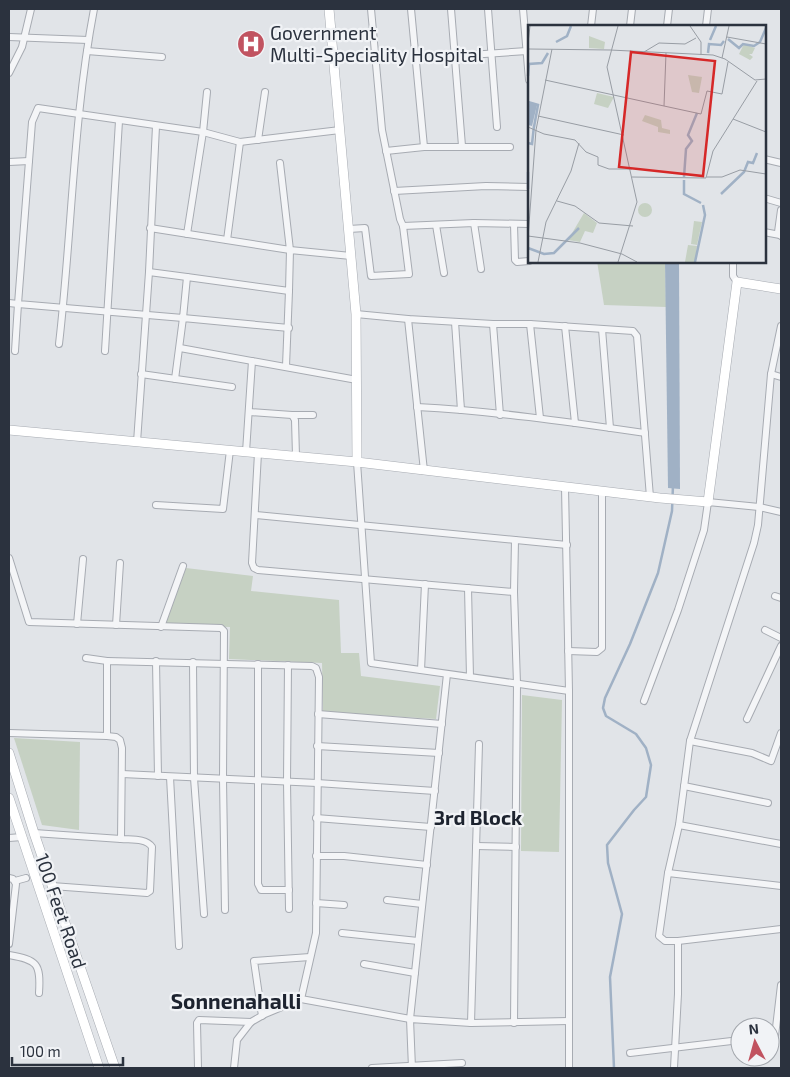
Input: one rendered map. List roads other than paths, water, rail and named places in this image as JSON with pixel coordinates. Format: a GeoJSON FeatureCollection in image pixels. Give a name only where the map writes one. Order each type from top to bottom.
{"type":"FeatureCollection","features":[{"type":"Feature","properties":{"kind":"street"},"geometry":{"type":"LineString","coordinates":[[9,73],[22,47],[31,9]]}},
{"type":"Feature","properties":{"kind":"street"},"geometry":{"type":"LineString","coordinates":[[59,344],[80,114],[88,40],[94,9]]}},
{"type":"Feature","properties":{"kind":"street"},"geometry":{"type":"LineString","coordinates":[[329,9],[356,314],[357,462],[371,663],[569,691]]}},
{"type":"Feature","properties":{"kind":"street"},"geometry":{"type":"LineString","coordinates":[[349,229],[365,228],[371,276],[409,274],[403,226],[382,130],[371,9]]}},
{"type":"Feature","properties":{"kind":"street"},"geometry":{"type":"LineString","coordinates":[[411,9],[424,147]]}},
{"type":"Feature","properties":{"kind":"street"},"geometry":{"type":"LineString","coordinates":[[451,9],[462,146]]}},
{"type":"Feature","properties":{"kind":"street"},"geometry":{"type":"LineString","coordinates":[[488,9],[497,127]]}},
{"type":"Feature","properties":{"kind":"street"},"geometry":{"type":"LineString","coordinates":[[522,9],[528,66]]}},
{"type":"Feature","properties":{"kind":"street"},"geometry":{"type":"LineString","coordinates":[[591,25],[593,9]]}},
{"type":"Feature","properties":{"kind":"street"},"geometry":{"type":"LineString","coordinates":[[630,25],[632,9]]}},
{"type":"Feature","properties":{"kind":"street"},"geometry":{"type":"LineString","coordinates":[[667,25],[669,9]]}},
{"type":"Feature","properties":{"kind":"street"},"geometry":{"type":"LineString","coordinates":[[706,25],[708,9]]}},
{"type":"Feature","properties":{"kind":"street"},"geometry":{"type":"LineString","coordinates":[[9,37],[88,40]]}},
{"type":"Feature","properties":{"kind":"street"},"geometry":{"type":"LineString","coordinates":[[87,50],[162,57]]}},
{"type":"Feature","properties":{"kind":"street"},"geometry":{"type":"LineString","coordinates":[[455,56],[527,51]]}},
{"type":"Feature","properties":{"kind":"street"},"geometry":{"type":"LineString","coordinates":[[187,234],[203,132],[207,92]]}},
{"type":"Feature","properties":{"kind":"street"},"geometry":{"type":"LineString","coordinates":[[258,140],[265,92]]}},
{"type":"Feature","properties":{"kind":"street"},"geometry":{"type":"LineString","coordinates":[[14,351],[32,122],[38,108],[203,132],[240,142],[340,130]]}},
{"type":"Feature","properties":{"kind":"street"},"geometry":{"type":"LineString","coordinates":[[106,351],[119,121]]}},
{"type":"Feature","properties":{"kind":"street"},"geometry":{"type":"LineString","coordinates":[[137,442],[145,316],[150,272],[150,228],[156,126]]}},
{"type":"Feature","properties":{"kind":"street"},"geometry":{"type":"LineString","coordinates":[[227,240],[240,142]]}},
{"type":"Feature","properties":{"kind":"street"},"geometry":{"type":"LineString","coordinates":[[386,151],[424,147],[510,147]]}},
{"type":"Feature","properties":{"kind":"street"},"geometry":{"type":"LineString","coordinates":[[765,159],[781,163]]}},
{"type":"Feature","properties":{"kind":"street"},"geometry":{"type":"LineString","coordinates":[[9,162],[29,160]]}},
{"type":"Feature","properties":{"kind":"street"},"geometry":{"type":"LineString","coordinates":[[280,163],[290,250],[289,328],[286,366]]}},
{"type":"Feature","properties":{"kind":"street"},"geometry":{"type":"LineString","coordinates":[[394,191],[486,186],[528,187]]}},
{"type":"Feature","properties":{"kind":"street"},"geometry":{"type":"LineString","coordinates":[[765,198],[781,203]]}},
{"type":"Feature","properties":{"kind":"street"},"geometry":{"type":"LineString","coordinates":[[781,210],[778,232],[781,236]]}},
{"type":"Feature","properties":{"kind":"street"},"geometry":{"type":"LineString","coordinates":[[403,226],[474,223],[528,224]]}},
{"type":"Feature","properties":{"kind":"street"},"geometry":{"type":"LineString","coordinates":[[474,223],[481,269]]}},
{"type":"Feature","properties":{"kind":"street"},"geometry":{"type":"LineString","coordinates":[[514,224],[515,260],[517,262],[528,261]]}},
{"type":"Feature","properties":{"kind":"street"},"geometry":{"type":"LineString","coordinates":[[436,225],[444,273]]}},
{"type":"Feature","properties":{"kind":"street"},"geometry":{"type":"LineString","coordinates":[[150,228],[290,250],[351,256]]}},
{"type":"Feature","properties":{"kind":"street"},"geometry":{"type":"LineString","coordinates":[[765,232],[781,236]]}},
{"type":"Feature","properties":{"kind":"street"},"geometry":{"type":"LineString","coordinates":[[644,701],[678,610],[704,530],[736,282],[733,276],[734,262]]}},
{"type":"Feature","properties":{"kind":"street"},"geometry":{"type":"LineString","coordinates":[[150,272],[290,291]]}},
{"type":"Feature","properties":{"kind":"street"},"geometry":{"type":"LineString","coordinates":[[175,379],[187,277]]}},
{"type":"Feature","properties":{"kind":"street"},"geometry":{"type":"LineString","coordinates":[[736,282],[781,289]]}},
{"type":"Feature","properties":{"kind":"street"},"geometry":{"type":"LineString","coordinates":[[9,303],[289,328]]}},
{"type":"Feature","properties":{"kind":"street"},"geometry":{"type":"LineString","coordinates":[[356,314],[455,322],[630,330],[635,332],[637,336],[645,433],[655,497]]}},
{"type":"Feature","properties":{"kind":"street"},"geometry":{"type":"LineString","coordinates":[[408,319],[424,471]]}},
{"type":"Feature","properties":{"kind":"street"},"geometry":{"type":"LineString","coordinates":[[455,322],[461,410]]}},
{"type":"Feature","properties":{"kind":"street"},"geometry":{"type":"LineString","coordinates":[[492,324],[500,414]]}},
{"type":"Feature","properties":{"kind":"street"},"geometry":{"type":"LineString","coordinates":[[530,324],[540,418]]}},
{"type":"Feature","properties":{"kind":"street"},"geometry":{"type":"LineString","coordinates":[[565,326],[575,423]]}},
{"type":"Feature","properties":{"kind":"street"},"geometry":{"type":"LineString","coordinates":[[781,326],[779,346],[771,374],[758,525],[754,543],[690,741],[680,825],[668,873],[659,936],[665,941],[678,941],[781,929]]}},
{"type":"Feature","properties":{"kind":"street"},"geometry":{"type":"LineString","coordinates":[[602,329],[610,428]]}},
{"type":"Feature","properties":{"kind":"street"},"geometry":{"type":"LineString","coordinates":[[180,348],[357,380]]}},
{"type":"Feature","properties":{"kind":"street"},"geometry":{"type":"LineString","coordinates":[[246,452],[252,361]]}},
{"type":"Feature","properties":{"kind":"street"},"geometry":{"type":"LineString","coordinates":[[142,374],[232,386]]}},
{"type":"Feature","properties":{"kind":"street"},"geometry":{"type":"LineString","coordinates":[[771,374],[781,377]]}},
{"type":"Feature","properties":{"kind":"street"},"geometry":{"type":"LineString","coordinates":[[417,407],[540,418],[645,433]]}},
{"type":"Feature","properties":{"kind":"street"},"geometry":{"type":"LineString","coordinates":[[249,412],[313,415]]}},
{"type":"Feature","properties":{"kind":"street"},"geometry":{"type":"LineString","coordinates":[[292,414],[295,420],[296,456]]}},
{"type":"Feature","properties":{"kind":"street"},"geometry":{"type":"LineString","coordinates":[[9,430],[357,462],[565,487],[759,507],[781,512]]}},
{"type":"Feature","properties":{"kind":"street"},"geometry":{"type":"LineString","coordinates":[[156,505],[223,510],[230,450]]}},
{"type":"Feature","properties":{"kind":"street"},"geometry":{"type":"LineString","coordinates":[[258,453],[252,563],[254,568],[258,570],[365,580],[514,592]]}},
{"type":"Feature","properties":{"kind":"street"},"geometry":{"type":"LineString","coordinates":[[565,487],[569,691],[569,1068]]}},
{"type":"Feature","properties":{"kind":"street"},"geometry":{"type":"LineString","coordinates":[[568,652],[597,652],[602,648],[602,491]]}},
{"type":"Feature","properties":{"kind":"street"},"geometry":{"type":"LineString","coordinates":[[256,516],[567,545]]}},
{"type":"Feature","properties":{"kind":"street"},"geometry":{"type":"LineString","coordinates":[[514,540],[517,684],[514,1023]]}},
{"type":"Feature","properties":{"kind":"street"},"geometry":{"type":"LineString","coordinates":[[9,558],[29,622],[222,629],[224,632],[223,779],[225,910]]}},
{"type":"Feature","properties":{"kind":"street"},"geometry":{"type":"LineString","coordinates":[[77,624],[83,559]]}},
{"type":"Feature","properties":{"kind":"street"},"geometry":{"type":"LineString","coordinates":[[116,625],[120,563]]}},
{"type":"Feature","properties":{"kind":"street"},"geometry":{"type":"LineString","coordinates":[[160,627],[183,566]]}},
{"type":"Feature","properties":{"kind":"street"},"geometry":{"type":"LineString","coordinates":[[422,670],[425,584]]}},
{"type":"Feature","properties":{"kind":"street"},"geometry":{"type":"LineString","coordinates":[[468,588],[470,677]]}},
{"type":"Feature","properties":{"kind":"street"},"geometry":{"type":"LineString","coordinates":[[765,630],[781,638]]}},
{"type":"Feature","properties":{"kind":"street"},"geometry":{"type":"LineString","coordinates":[[747,719],[781,646]]}},
{"type":"Feature","properties":{"kind":"street"},"geometry":{"type":"LineString","coordinates":[[86,658],[106,661],[312,666],[318,670],[316,933],[301,999]]}},
{"type":"Feature","properties":{"kind":"street"},"geometry":{"type":"LineString","coordinates":[[106,661],[107,736]]}},
{"type":"Feature","properties":{"kind":"street"},"geometry":{"type":"LineString","coordinates":[[156,661],[158,776]]}},
{"type":"Feature","properties":{"kind":"street"},"geometry":{"type":"LineString","coordinates":[[193,662],[194,778],[204,914]]}},
{"type":"Feature","properties":{"kind":"street"},"geometry":{"type":"LineString","coordinates":[[258,664],[257,780],[259,888],[260,890],[289,890]]}},
{"type":"Feature","properties":{"kind":"street"},"geometry":{"type":"LineString","coordinates":[[288,666],[286,782],[289,909]]}},
{"type":"Feature","properties":{"kind":"street"},"geometry":{"type":"LineString","coordinates":[[412,1067],[410,1020],[447,674]]}},
{"type":"Feature","properties":{"kind":"street"},"geometry":{"type":"LineString","coordinates":[[318,714],[442,724]]}},
{"type":"Feature","properties":{"kind":"street"},"geometry":{"type":"LineString","coordinates":[[9,733],[107,736],[116,737],[120,740],[122,748],[121,839]]}},
{"type":"Feature","properties":{"kind":"street"},"geometry":{"type":"LineString","coordinates":[[690,741],[752,753],[771,761],[781,733]]}},
{"type":"Feature","properties":{"kind":"street"},"geometry":{"type":"LineString","coordinates":[[471,1023],[478,744]]}},
{"type":"Feature","properties":{"kind":"street"},"geometry":{"type":"LineString","coordinates":[[317,746],[439,753]]}},
{"type":"Feature","properties":{"kind":"street","name":"100 Feet Road"},"geometry":{"type":"LineString","coordinates":[[10,759],[12,775],[34,833],[115,1068]]}},
{"type":"Feature","properties":{"kind":"street"},"geometry":{"type":"LineString","coordinates":[[122,774],[317,783],[435,791]]}},
{"type":"Feature","properties":{"kind":"street"},"geometry":{"type":"LineString","coordinates":[[170,777],[178,946]]}},
{"type":"Feature","properties":{"kind":"street"},"geometry":{"type":"LineString","coordinates":[[684,786],[768,803]]}},
{"type":"Feature","properties":{"kind":"street","name":"100 Feet Road"},"geometry":{"type":"LineString","coordinates":[[9,798],[99,1068]]}},
{"type":"Feature","properties":{"kind":"street"},"geometry":{"type":"LineString","coordinates":[[316,818],[431,827]]}},
{"type":"Feature","properties":{"kind":"street"},"geometry":{"type":"LineString","coordinates":[[680,825],[781,844]]}},
{"type":"Feature","properties":{"kind":"street"},"geometry":{"type":"LineString","coordinates":[[34,833],[145,841],[152,847],[150,891],[147,893],[52,886]]}},
{"type":"Feature","properties":{"kind":"street"},"geometry":{"type":"LineString","coordinates":[[9,838],[22,837]]}},
{"type":"Feature","properties":{"kind":"street"},"geometry":{"type":"LineString","coordinates":[[476,846],[516,847]]}},
{"type":"Feature","properties":{"kind":"street"},"geometry":{"type":"LineString","coordinates":[[316,856],[344,856],[427,865]]}},
{"type":"Feature","properties":{"kind":"street"},"geometry":{"type":"LineString","coordinates":[[668,873],[781,886]]}},
{"type":"Feature","properties":{"kind":"street"},"geometry":{"type":"LineString","coordinates":[[9,944],[12,880],[26,878]]}},
{"type":"Feature","properties":{"kind":"street"},"geometry":{"type":"LineString","coordinates":[[387,900],[422,904]]}},
{"type":"Feature","properties":{"kind":"street"},"geometry":{"type":"LineString","coordinates":[[316,903],[344,905]]}},
{"type":"Feature","properties":{"kind":"street"},"geometry":{"type":"LineString","coordinates":[[342,933],[418,941]]}},
{"type":"Feature","properties":{"kind":"street"},"geometry":{"type":"LineString","coordinates":[[674,1068],[678,941]]}},
{"type":"Feature","properties":{"kind":"street"},"geometry":{"type":"LineString","coordinates":[[9,955],[28,958],[36,964],[39,971],[39,993]]}},
{"type":"Feature","properties":{"kind":"street"},"geometry":{"type":"LineString","coordinates":[[262,1016],[254,961],[310,957]]}},
{"type":"Feature","properties":{"kind":"street"},"geometry":{"type":"LineString","coordinates":[[364,964],[415,973]]}},
{"type":"Feature","properties":{"kind":"street"},"geometry":{"type":"LineString","coordinates":[[778,1017],[781,985]]}},
{"type":"Feature","properties":{"kind":"street"},"geometry":{"type":"LineString","coordinates":[[234,1068],[237,1040],[251,1022],[301,999],[410,1020],[471,1023],[569,1022]]}},
{"type":"Feature","properties":{"kind":"street"},"geometry":{"type":"LineString","coordinates":[[198,1068],[197,1022],[199,1020],[251,1022]]}},
{"type":"Feature","properties":{"kind":"street"},"geometry":{"type":"LineString","coordinates":[[630,1053],[730,1041]]}},
{"type":"Feature","properties":{"kind":"street"},"geometry":{"type":"LineString","coordinates":[[372,1068],[462,1063]]}},
{"type":"Feature","properties":{"kind":"water"},"geometry":{"type":"Polygon","coordinates":[[[665,262],[679,262],[680,489],[668,488],[665,262]]]}},
{"type":"Feature","properties":{"kind":"waterway"},"geometry":{"type":"LineString","coordinates":[[614,1068],[610,977],[622,914],[608,863],[607,845],[646,797],[651,765],[646,748],[636,734],[606,716],[603,708],[605,698],[630,644],[658,573],[672,511],[673,485]]}},
{"type":"Feature","properties":{"kind":"place","name":"Government Multi-Speciality Hospital"},"geometry":{"type":"Point","coordinates":[251,44]}},
{"type":"Feature","properties":{"kind":"district","name":"3rd Block"},"geometry":{"type":"Point","coordinates":[478,818]}},
{"type":"Feature","properties":{"kind":"district","name":"Sonnenahalli"},"geometry":{"type":"Point","coordinates":[236,1002]}}]}
